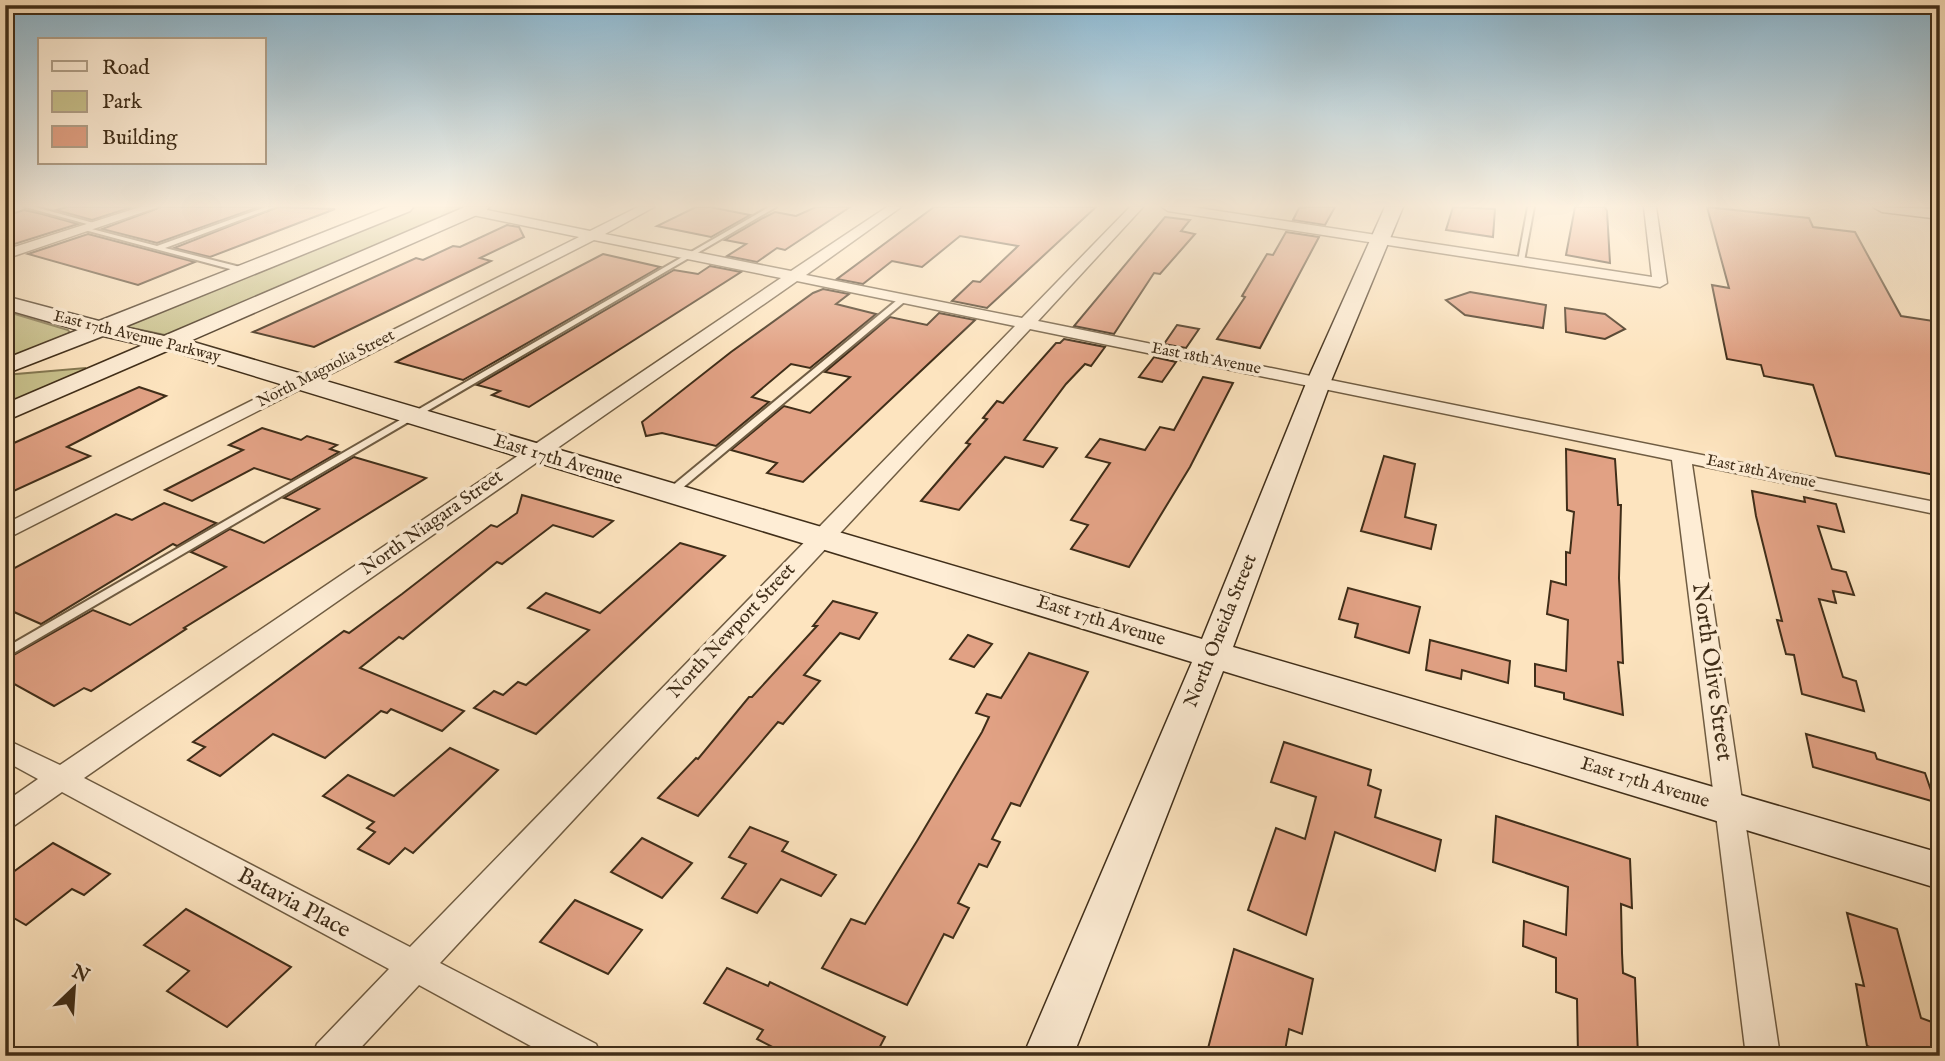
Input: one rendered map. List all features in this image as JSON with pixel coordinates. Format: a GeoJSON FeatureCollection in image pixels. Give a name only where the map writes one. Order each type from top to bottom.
{"type":"FeatureCollection","features":[{"type":"Feature","properties":{"kind":"street"},"geometry":{"type":"LineString","coordinates":[[7,366],[281,257]]}},
{"type":"Feature","properties":{"kind":"street"},"geometry":{"type":"LineString","coordinates":[[5,413],[366,257]]}},
{"type":"Feature","properties":{"kind":"street","name":"North Magnolia Street"},"geometry":{"type":"LineString","coordinates":[[5,532],[549,257]]}},
{"type":"Feature","properties":{"kind":"street","name":"East 18th Avenue"},"geometry":{"type":"LineString","coordinates":[[698,257],[1940,509]]}},
{"type":"Feature","properties":{"kind":"street","name":"North Niagara Street"},"geometry":{"type":"LineString","coordinates":[[5,817],[823,257]]}},
{"type":"Feature","properties":{"kind":"street","name":"North Newport Street"},"geometry":{"type":"LineString","coordinates":[[329,1056],[1090,257]]}},
{"type":"Feature","properties":{"kind":"street","name":"North Oneida Street"},"geometry":{"type":"LineString","coordinates":[[1048,1056],[1213,654],[1319,381],[1372,257]]}},
{"type":"Feature","properties":{"kind":"street"},"geometry":{"type":"LineString","coordinates":[[1492,257],[1660,283],[1657,257]]}},
{"type":"Feature","properties":{"kind":"street","name":"East 17th Avenue Parkway"},"geometry":{"type":"LineString","coordinates":[[5,302],[100,329],[168,342],[263,372]]}},
{"type":"Feature","properties":{"kind":"street","name":"East 17th Avenue Parkway"},"geometry":{"type":"LineString","coordinates":[[7,366],[134,357],[199,360],[263,372]]}},
{"type":"Feature","properties":{"kind":"street","name":"East 17th Avenue"},"geometry":{"type":"LineString","coordinates":[[263,372],[1940,871]]}},
{"type":"Feature","properties":{"kind":"street","name":"North Olive Street"},"geometry":{"type":"LineString","coordinates":[[1681,455],[1763,1056]]}},
{"type":"Feature","properties":{"kind":"street","name":"Batavia Place"},"geometry":{"type":"LineString","coordinates":[[5,749],[584,1056]]}},
{"type":"Feature","properties":{"kind":"lane"},"geometry":{"type":"LineString","coordinates":[[191,257],[245,271]]}},
{"type":"Feature","properties":{"kind":"lane"},"geometry":{"type":"LineString","coordinates":[[5,653],[688,257]]}},
{"type":"Feature","properties":{"kind":"lane"},"geometry":{"type":"LineString","coordinates":[[1521,261],[1522,257]]}},
{"type":"Feature","properties":{"kind":"lane"},"geometry":{"type":"LineString","coordinates":[[669,493],[905,298]]}},
{"type":"Feature","properties":{"kind":"green space"},"geometry":{"type":"Polygon","coordinates":[[[292,257],[354,257],[178,332],[165,335],[127,327],[134,320],[292,257]]]}},
{"type":"Feature","properties":{"kind":"green space"},"geometry":{"type":"Polygon","coordinates":[[[5,311],[68,330],[70,333],[21,354],[5,357],[5,311]]]}},
{"type":"Feature","properties":{"kind":"green space"},"geometry":{"type":"Polygon","coordinates":[[[85,370],[5,405],[5,375],[85,370]]]}},
{"type":"Feature","properties":{"kind":"building"},"geometry":{"type":"Polygon","coordinates":[[[37,257],[174,257],[195,262],[138,285],[37,257]]]}},
{"type":"Feature","properties":{"kind":"building"},"geometry":{"type":"Polygon","coordinates":[[[430,257],[483,257],[480,258],[491,261],[314,347],[253,332],[416,258],[423,260],[430,257]]]}},
{"type":"Feature","properties":{"kind":"building"},"geometry":{"type":"Polygon","coordinates":[[[598,257],[614,257],[660,267],[463,380],[396,362],[598,257]]]}},
{"type":"Feature","properties":{"kind":"building"},"geometry":{"type":"Polygon","coordinates":[[[730,257],[765,257],[757,262],[730,257]]]}},
{"type":"Feature","properties":{"kind":"building"},"geometry":{"type":"Polygon","coordinates":[[[867,257],[935,257],[922,267],[892,261],[863,284],[837,279],[867,257]]]}},
{"type":"Feature","properties":{"kind":"building"},"geometry":{"type":"Polygon","coordinates":[[[1007,257],[1043,257],[987,308],[952,301],[973,281],[980,282],[1007,257]]]}},
{"type":"Feature","properties":{"kind":"building"},"geometry":{"type":"Polygon","coordinates":[[[1132,257],[1175,257],[1160,274],[1154,273],[1114,334],[1074,326],[1132,257]]]}},
{"type":"Feature","properties":{"kind":"building"},"geometry":{"type":"Polygon","coordinates":[[[1266,257],[1309,257],[1260,348],[1217,339],[1245,297],[1242,296],[1266,257]]]}},
{"type":"Feature","properties":{"kind":"building"},"geometry":{"type":"Polygon","coordinates":[[[1574,257],[1610,257],[1610,263],[1574,257]]]}},
{"type":"Feature","properties":{"kind":"building"},"geometry":{"type":"Polygon","coordinates":[[[1720,257],[1868,257],[1901,316],[1940,322],[1940,476],[1836,456],[1813,385],[1764,376],[1761,365],[1727,359],[1712,285],[1729,288],[1720,257]]]}},
{"type":"Feature","properties":{"kind":"building"},"geometry":{"type":"Polygon","coordinates":[[[710,266],[741,272],[529,407],[492,395],[500,391],[477,385],[674,270],[698,274],[710,266]]]}},
{"type":"Feature","properties":{"kind":"building"},"geometry":{"type":"Polygon","coordinates":[[[823,289],[849,294],[836,304],[876,314],[810,368],[791,364],[752,397],[769,402],[716,446],[662,433],[646,436],[642,422],[731,352],[813,293],[823,289]]]}},
{"type":"Feature","properties":{"kind":"building"},"geometry":{"type":"Polygon","coordinates":[[[1470,292],[1546,305],[1543,328],[1465,315],[1446,300],[1470,292]]]}},
{"type":"Feature","properties":{"kind":"building"},"geometry":{"type":"Polygon","coordinates":[[[1565,308],[1605,314],[1625,329],[1605,339],[1566,332],[1565,308]]]}},
{"type":"Feature","properties":{"kind":"building"},"geometry":{"type":"Polygon","coordinates":[[[939,313],[975,320],[803,482],[767,473],[777,463],[731,450],[784,406],[810,413],[850,377],[825,372],[890,317],[927,325],[939,313]]]}},
{"type":"Feature","properties":{"kind":"building"},"geometry":{"type":"Polygon","coordinates":[[[1177,325],[1199,329],[1186,348],[1164,344],[1177,325]]]}},
{"type":"Feature","properties":{"kind":"building"},"geometry":{"type":"Polygon","coordinates":[[[1064,339],[1105,347],[1091,366],[1085,364],[1066,384],[1024,440],[1057,448],[1043,467],[1005,457],[959,510],[921,501],[970,444],[966,443],[987,419],[983,418],[997,401],[1003,403],[1056,343],[1064,339]]]}},
{"type":"Feature","properties":{"kind":"building"},"geometry":{"type":"Polygon","coordinates":[[[1154,357],[1176,362],[1162,382],[1139,377],[1154,357]]]}},
{"type":"Feature","properties":{"kind":"building"},"geometry":{"type":"Polygon","coordinates":[[[1203,377],[1233,383],[1190,467],[1129,567],[1071,549],[1088,525],[1071,520],[1110,463],[1086,457],[1100,439],[1145,450],[1160,427],[1174,430],[1203,377]]]}},
{"type":"Feature","properties":{"kind":"building"},"geometry":{"type":"Polygon","coordinates":[[[139,387],[166,396],[67,447],[90,456],[5,495],[5,447],[139,387]]]}},
{"type":"Feature","properties":{"kind":"building"},"geometry":{"type":"Polygon","coordinates":[[[262,428],[301,440],[307,436],[337,445],[330,449],[339,452],[291,480],[254,468],[192,501],[165,490],[243,450],[229,445],[262,428]]]}},
{"type":"Feature","properties":{"kind":"building"},"geometry":{"type":"Polygon","coordinates":[[[1566,449],[1615,459],[1618,505],[1621,505],[1619,578],[1623,663],[1618,662],[1623,715],[1564,699],[1564,693],[1535,686],[1535,664],[1566,671],[1568,620],[1547,614],[1551,581],[1566,585],[1566,552],[1570,553],[1574,512],[1567,510],[1566,449]]]}},
{"type":"Feature","properties":{"kind":"building"},"geometry":{"type":"Polygon","coordinates":[[[1384,456],[1415,464],[1405,517],[1436,525],[1431,549],[1361,531],[1384,456]]]}},
{"type":"Feature","properties":{"kind":"building"},"geometry":{"type":"Polygon","coordinates":[[[354,457],[426,478],[184,628],[186,629],[91,691],[84,688],[54,706],[5,679],[5,660],[93,610],[130,625],[226,567],[191,552],[230,529],[264,543],[319,509],[284,498],[354,457]]]}},
{"type":"Feature","properties":{"kind":"building"},"geometry":{"type":"Polygon","coordinates":[[[1752,491],[1805,502],[1804,497],[1836,504],[1844,532],[1818,526],[1832,569],[1846,572],[1854,595],[1833,591],[1836,603],[1819,599],[1843,677],[1856,681],[1864,711],[1802,694],[1794,655],[1786,654],[1777,620],[1782,621],[1752,491]]]}},
{"type":"Feature","properties":{"kind":"building"},"geometry":{"type":"Polygon","coordinates":[[[522,495],[613,521],[593,537],[553,525],[502,564],[497,562],[403,639],[399,637],[360,668],[464,711],[442,731],[391,709],[387,713],[381,711],[325,758],[273,734],[220,776],[188,760],[205,747],[193,742],[344,631],[349,633],[491,525],[497,527],[517,513],[522,495]]]}},
{"type":"Feature","properties":{"kind":"building"},"geometry":{"type":"Polygon","coordinates":[[[164,503],[216,523],[177,546],[173,544],[41,624],[5,608],[5,573],[116,514],[132,520],[164,503]]]}},
{"type":"Feature","properties":{"kind":"building"},"geometry":{"type":"Polygon","coordinates":[[[680,543],[725,556],[536,734],[474,708],[494,691],[503,695],[518,682],[526,685],[589,630],[528,608],[546,593],[600,613],[680,543]]]}},
{"type":"Feature","properties":{"kind":"building"},"geometry":{"type":"Polygon","coordinates":[[[1348,588],[1420,607],[1409,653],[1355,637],[1358,624],[1339,619],[1348,588]]]}},
{"type":"Feature","properties":{"kind":"building"},"geometry":{"type":"Polygon","coordinates":[[[833,601],[877,613],[859,639],[840,633],[804,675],[820,681],[783,724],[778,722],[698,816],[658,798],[696,758],[698,759],[749,697],[752,697],[817,626],[813,626],[833,601]]]}},
{"type":"Feature","properties":{"kind":"building"},"geometry":{"type":"Polygon","coordinates":[[[968,635],[992,644],[974,667],[950,659],[968,635]]]}},
{"type":"Feature","properties":{"kind":"building"},"geometry":{"type":"Polygon","coordinates":[[[1430,640],[1510,661],[1508,683],[1462,670],[1461,679],[1426,670],[1430,640]]]}},
{"type":"Feature","properties":{"kind":"building"},"geometry":{"type":"Polygon","coordinates":[[[1029,653],[1088,672],[1020,806],[1011,803],[992,839],[1000,842],[987,867],[979,864],[958,903],[969,908],[953,938],[944,934],[907,1005],[822,968],[851,919],[865,924],[917,841],[982,732],[989,717],[976,713],[987,694],[1001,698],[1029,653]]]}},
{"type":"Feature","properties":{"kind":"building"},"geometry":{"type":"Polygon","coordinates":[[[1806,734],[1875,753],[1877,759],[1925,773],[1935,802],[1813,767],[1806,734]]]}},
{"type":"Feature","properties":{"kind":"building"},"geometry":{"type":"Polygon","coordinates":[[[1284,742],[1371,770],[1368,785],[1381,790],[1375,817],[1441,840],[1435,871],[1335,832],[1306,935],[1248,910],[1276,828],[1305,839],[1316,797],[1271,782],[1284,742]]]}},
{"type":"Feature","properties":{"kind":"building"},"geometry":{"type":"Polygon","coordinates":[[[450,748],[498,770],[413,853],[405,848],[389,864],[358,849],[375,832],[367,828],[374,822],[323,796],[348,775],[394,796],[450,748]]]}},
{"type":"Feature","properties":{"kind":"building"},"geometry":{"type":"Polygon","coordinates":[[[1496,816],[1630,859],[1632,908],[1621,904],[1622,953],[1623,973],[1635,978],[1638,1056],[1578,1056],[1577,999],[1556,992],[1556,958],[1523,946],[1524,921],[1566,935],[1568,887],[1493,862],[1496,816]]]}},
{"type":"Feature","properties":{"kind":"building"},"geometry":{"type":"Polygon","coordinates":[[[750,827],[788,842],[782,851],[836,875],[821,896],[781,879],[757,913],[722,898],[746,864],[729,857],[750,827]]]}},
{"type":"Feature","properties":{"kind":"building"},"geometry":{"type":"Polygon","coordinates":[[[642,838],[692,863],[662,898],[611,872],[642,838]]]}},
{"type":"Feature","properties":{"kind":"building"},"geometry":{"type":"Polygon","coordinates":[[[53,843],[110,874],[84,895],[72,889],[26,925],[5,913],[5,878],[53,843]]]}},
{"type":"Feature","properties":{"kind":"building"},"geometry":{"type":"Polygon","coordinates":[[[575,900],[642,930],[608,974],[540,942],[575,900]]]}},
{"type":"Feature","properties":{"kind":"building"},"geometry":{"type":"Polygon","coordinates":[[[186,909],[291,967],[227,1027],[167,991],[189,971],[144,945],[186,909]]]}},
{"type":"Feature","properties":{"kind":"building"},"geometry":{"type":"Polygon","coordinates":[[[1847,913],[1897,929],[1921,1018],[1940,1025],[1940,1056],[1894,1056],[1867,1046],[1856,984],[1864,986],[1847,913]]]}},
{"type":"Feature","properties":{"kind":"building"},"geometry":{"type":"Polygon","coordinates":[[[1234,949],[1313,979],[1302,1034],[1289,1029],[1284,1056],[1206,1056],[1234,949]]]}},
{"type":"Feature","properties":{"kind":"building"},"geometry":{"type":"Polygon","coordinates":[[[727,968],[768,986],[770,982],[885,1037],[875,1056],[790,1056],[757,1039],[763,1030],[704,1003],[727,968]]]}}]}
